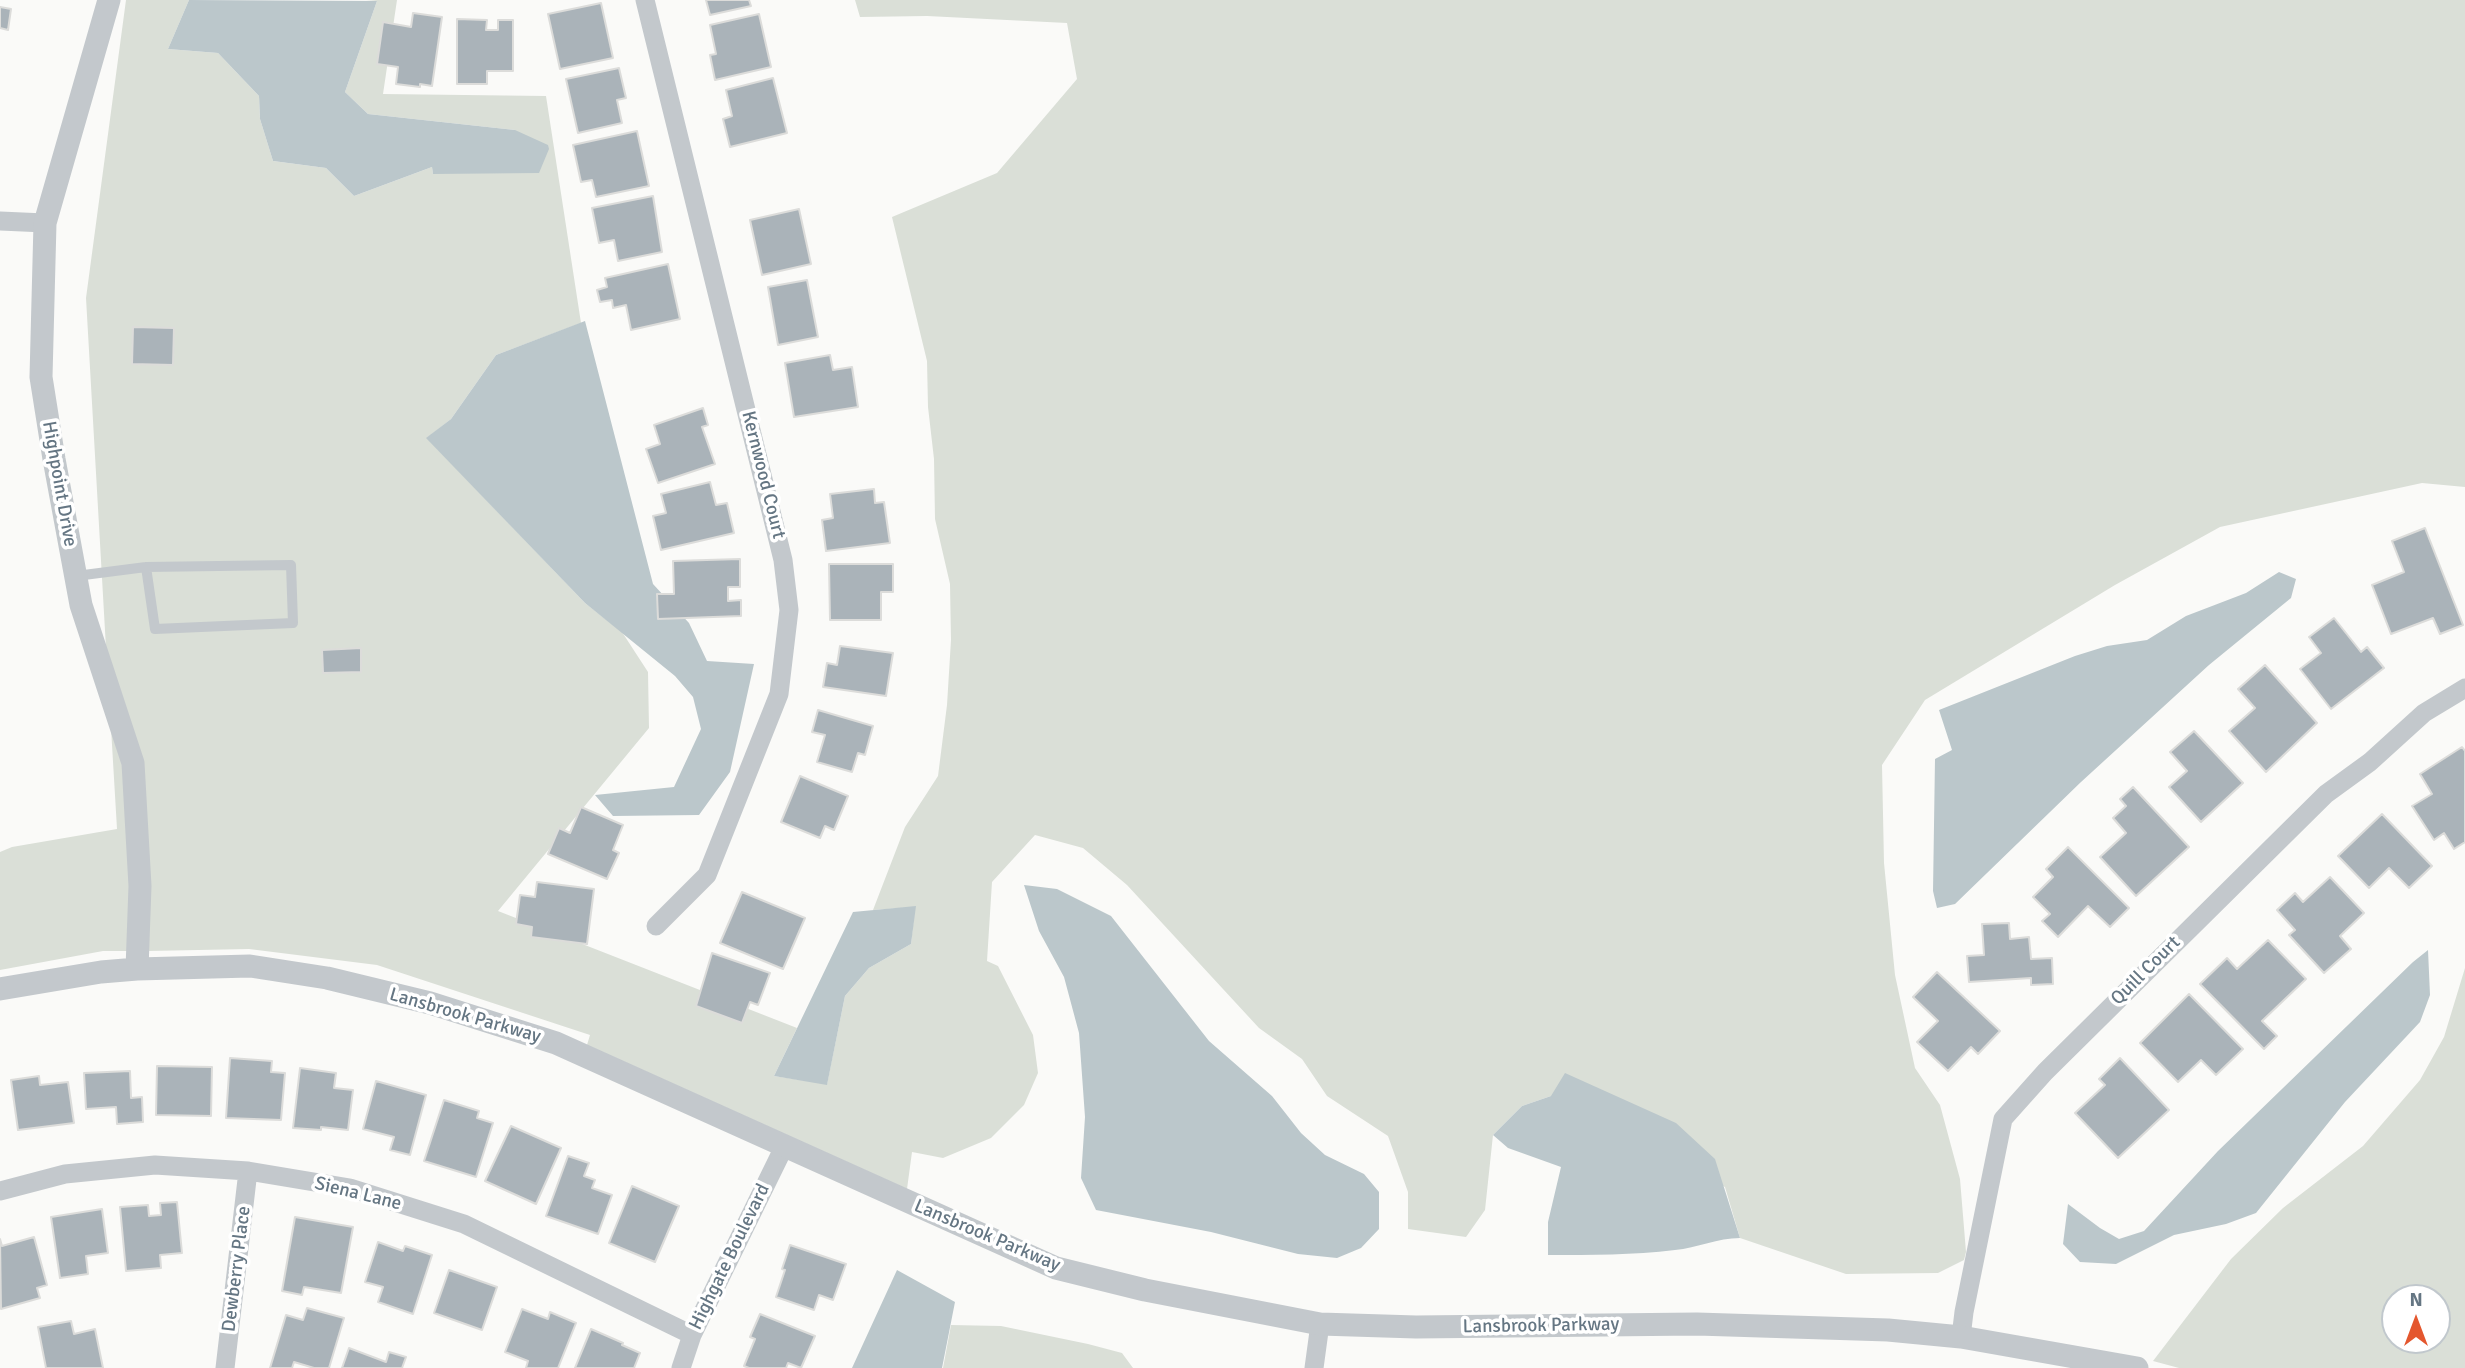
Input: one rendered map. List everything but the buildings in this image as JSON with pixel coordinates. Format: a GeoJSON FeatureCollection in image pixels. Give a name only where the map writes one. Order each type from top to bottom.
{"type":"FeatureCollection","features":[{"type":"Feature","properties":{"kind":"street","name":"Highpoint Drive"},"geometry":{"type":"LineString","coordinates":[[109,0],[45,223],[41,377],[81,605],[133,763],[140,886],[137,969]]}},
{"type":"Feature","properties":{"kind":"street","name":"Kernwood Court"},"geometry":{"type":"LineString","coordinates":[[645,0],[783,560],[789,610],[779,694],[707,875],[656,926]]}},
{"type":"Feature","properties":{"kind":"street"},"geometry":{"type":"LineString","coordinates":[[0,221],[45,223]]}},
{"type":"Feature","properties":{"kind":"street","name":"Quill Court"},"geometry":{"type":"LineString","coordinates":[[1961,1337],[2003,1119],[2045,1072],[2326,794],[2370,762],[2424,713],[2465,688]]}},
{"type":"Feature","properties":{"kind":"street","name":"Lansbrook Parkway"},"geometry":{"type":"LineString","coordinates":[[0,989],[66,976],[137,969],[250,966],[327,978],[430,1003],[556,1043],[1056,1268],[1145,1290],[1320,1324],[1416,1327],[1697,1324],[1888,1330],[1961,1337],[2137,1368]]}},
{"type":"Feature","properties":{"kind":"street","name":"Highgate Boulevard"},"geometry":{"type":"LineString","coordinates":[[681,1368],[692,1335],[784,1147]]}},
{"type":"Feature","properties":{"kind":"street","name":"Siena Lane"},"geometry":{"type":"LineString","coordinates":[[0,1191],[65,1174],[155,1164],[248,1171],[350,1188],[464,1224],[692,1335]]}},
{"type":"Feature","properties":{"kind":"street","name":"Dewberry Place"},"geometry":{"type":"LineString","coordinates":[[225,1368],[248,1171]]}},
{"type":"Feature","properties":{"kind":"street"},"geometry":{"type":"LineString","coordinates":[[1314,1368],[1320,1324]]}},
{"type":"Feature","properties":{"kind":"lane"},"geometry":{"type":"LineString","coordinates":[[76,576],[146,567],[291,565],[293,623],[155,629],[146,567]]}},
{"type":"Feature","properties":{"kind":"shaded area"},"geometry":{"type":"Polygon","coordinates":[[[126,0],[189,0],[168,49],[218,53],[259,96],[260,119],[273,161],[326,168],[354,196],[432,167],[433,174],[515,130],[368,114],[345,92],[377,1],[366,0],[397,0],[383,94],[546,96],[581,323],[496,355],[451,419],[427,438],[585,603],[622,632],[648,672],[649,728],[498,911],[797,1028],[774,1076],[827,1084],[845,996],[869,968],[911,944],[915,907],[873,910],[905,827],[938,776],[947,705],[951,640],[950,584],[935,519],[927,361],[892,217],[997,173],[1077,79],[1067,23],[927,16],[860,17],[855,0],[2465,0],[2465,487],[2422,483],[2220,527],[2115,585],[1925,700],[1882,765],[1884,863],[1895,975],[1915,1068],[1940,1105],[1960,1179],[1966,1252],[1964,1260],[1938,1273],[1846,1274],[1740,1238],[1725,1187],[1551,1096],[1522,1106],[1493,1135],[1485,1210],[1466,1237],[1408,1229],[1408,1192],[1388,1136],[1327,1096],[1302,1059],[1259,1028],[1127,885],[1083,848],[1035,835],[992,882],[987,961],[998,966],[1033,1035],[1038,1073],[1024,1105],[991,1138],[943,1158],[912,1152],[907,1189],[587,1045],[590,1035],[377,965],[249,949],[148,951],[106,648],[86,298],[126,0]]]}},
{"type":"Feature","properties":{"kind":"shaded area"},"geometry":{"type":"Polygon","coordinates":[[[189,0],[377,1],[345,92],[368,114],[515,130],[548,145],[549,149],[539,173],[433,174],[432,167],[354,196],[326,168],[273,161],[260,119],[259,96],[218,53],[168,49],[189,0]]]}},
{"type":"Feature","properties":{"kind":"shaded area"},"geometry":{"type":"Polygon","coordinates":[[[585,321],[653,584],[689,623],[707,661],[754,664],[730,772],[699,815],[613,816],[595,795],[674,787],[701,729],[693,697],[675,676],[585,603],[426,438],[451,419],[496,355],[585,321]]]}},
{"type":"Feature","properties":{"kind":"shaded area"},"geometry":{"type":"Polygon","coordinates":[[[2279,572],[2296,579],[2291,598],[2209,665],[2081,782],[1955,904],[1937,908],[1933,891],[1935,759],[1952,750],[1939,710],[2075,656],[2107,646],[2147,640],[2186,616],[2246,593],[2279,572]]]}},
{"type":"Feature","properties":{"kind":"shaded area"},"geometry":{"type":"Polygon","coordinates":[[[111,728],[123,765],[130,885],[128,951],[103,951],[0,970],[0,852],[12,847],[117,829],[111,728]]]}},
{"type":"Feature","properties":{"kind":"shaded area"},"geometry":{"type":"Polygon","coordinates":[[[1024,885],[1057,889],[1111,916],[1209,1041],[1272,1096],[1301,1133],[1325,1155],[1364,1174],[1379,1192],[1379,1229],[1361,1248],[1337,1258],[1298,1254],[1211,1232],[1096,1210],[1081,1178],[1085,1117],[1079,1033],[1064,977],[1039,931],[1024,885]]]}},
{"type":"Feature","properties":{"kind":"shaded area"},"geometry":{"type":"Polygon","coordinates":[[[916,906],[911,944],[869,968],[845,996],[827,1085],[774,1076],[853,912],[916,906]]]}},
{"type":"Feature","properties":{"kind":"shaded area"},"geometry":{"type":"Polygon","coordinates":[[[2428,950],[2430,995],[2420,1022],[2345,1102],[2256,1213],[2226,1224],[2174,1235],[2116,1264],[2080,1262],[2063,1244],[2068,1204],[2119,1239],[2144,1231],[2218,1151],[2428,950]]]}},
{"type":"Feature","properties":{"kind":"shaded area"},"geometry":{"type":"Polygon","coordinates":[[[2465,968],[2465,1368],[2179,1368],[2153,1361],[2231,1259],[2283,1208],[2363,1146],[2420,1080],[2444,1037],[2465,968]]]}},
{"type":"Feature","properties":{"kind":"shaded area"},"geometry":{"type":"Polygon","coordinates":[[[1565,1073],[1676,1123],[1715,1159],[1740,1238],[1659,1252],[1548,1255],[1548,1222],[1561,1167],[1508,1148],[1493,1135],[1522,1106],[1551,1096],[1565,1073]]]}},
{"type":"Feature","properties":{"kind":"shaded area"},"geometry":{"type":"Polygon","coordinates":[[[897,1270],[955,1302],[942,1368],[852,1368],[897,1270]]]}},
{"type":"Feature","properties":{"kind":"shaded area"},"geometry":{"type":"Polygon","coordinates":[[[951,1325],[1001,1326],[1088,1344],[1122,1353],[1133,1368],[943,1368],[951,1325]]]}}]}
